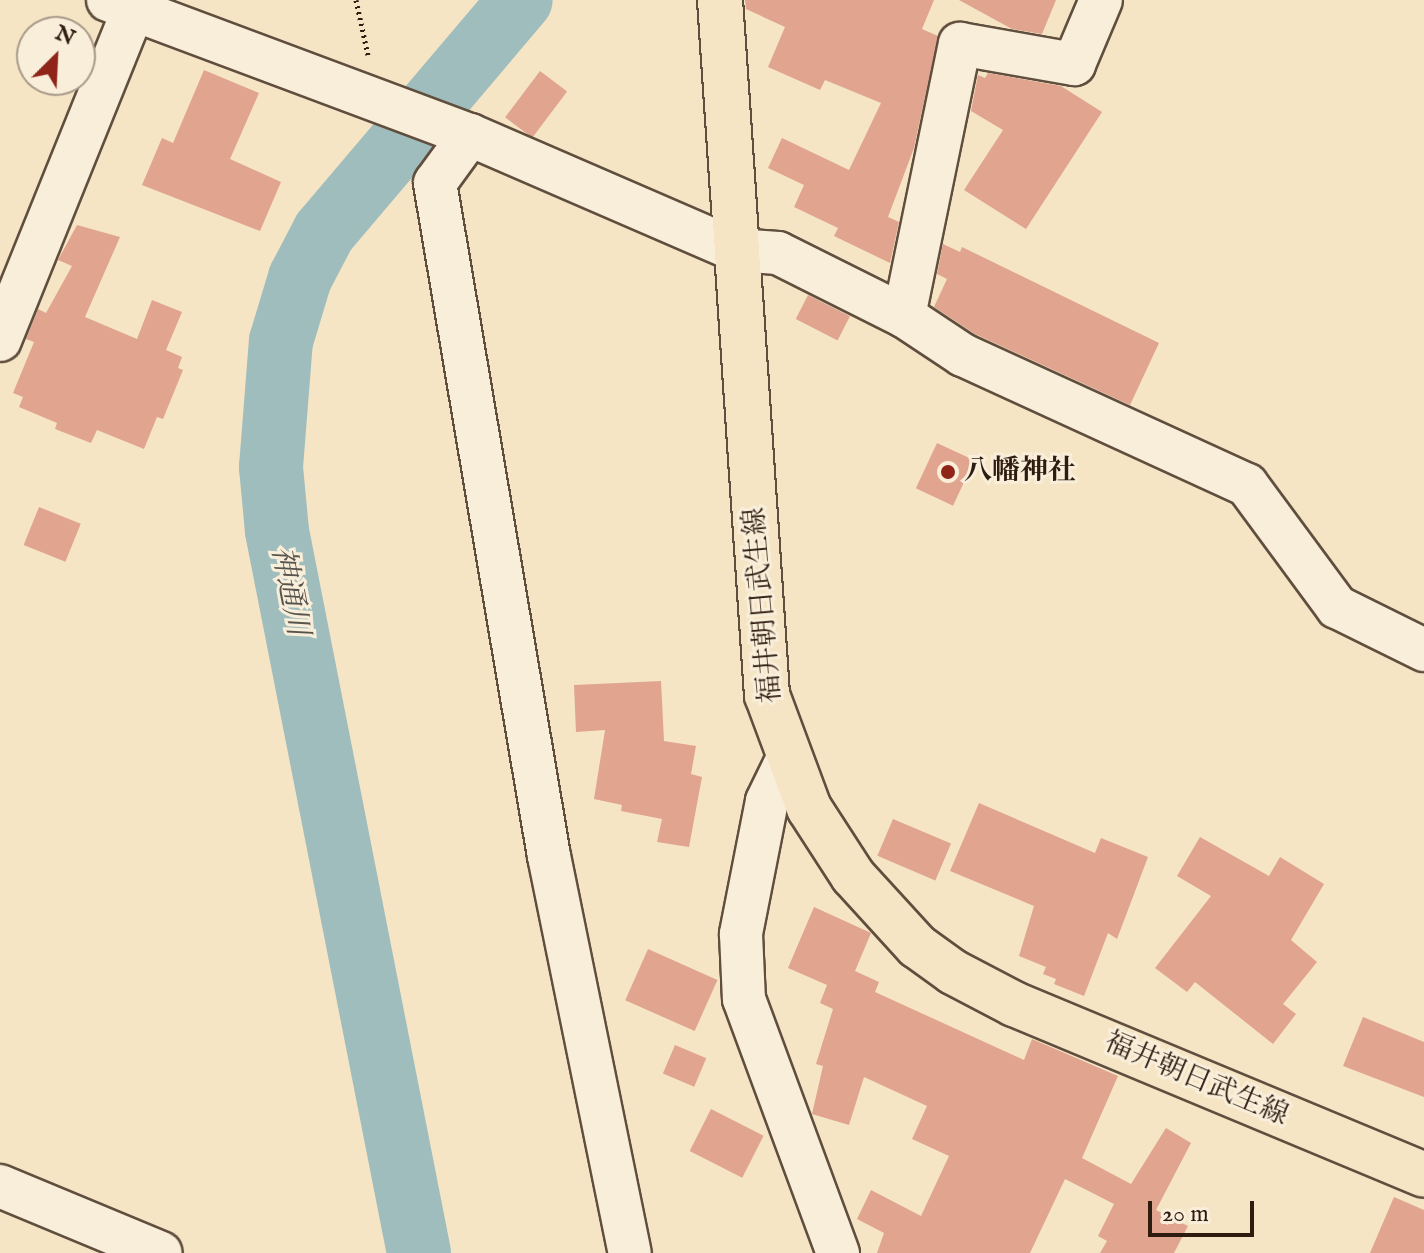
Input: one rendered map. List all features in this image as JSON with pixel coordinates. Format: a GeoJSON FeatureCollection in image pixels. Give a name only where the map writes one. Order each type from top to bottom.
{"type":"FeatureCollection","features":[{"type":"Feature","properties":{"kind":"main road","name":"福井朝日武生線"},"geometry":{"type":"LineString","coordinates":[[720,0],[767,695],[809,808],[853,876],[917,946],[953,972],[1014,1004],[1424,1175]]}},
{"type":"Feature","properties":{"kind":"street"},"geometry":{"type":"LineString","coordinates":[[904,316],[960,44],[1074,64],[1101,0]]}},
{"type":"Feature","properties":{"kind":"street"},"geometry":{"type":"LineString","coordinates":[[0,340],[120,5],[470,135],[736,250],[778,253],[904,316],[963,355],[1247,485],[1337,607],[1424,650]]}},
{"type":"Feature","properties":{"kind":"street"},"geometry":{"type":"LineString","coordinates":[[470,135],[435,183],[549,856],[630,1253]]}},
{"type":"Feature","properties":{"kind":"street"},"geometry":{"type":"LineString","coordinates":[[788,758],[767,801],[741,934],[744,999],[838,1253]]}},
{"type":"Feature","properties":{"kind":"street"},"geometry":{"type":"LineString","coordinates":[[0,1186],[161,1253]]}},
{"type":"Feature","properties":{"kind":"path"},"geometry":{"type":"LineString","coordinates":[[356,0],[377,99]]}},
{"type":"Feature","properties":{"kind":"building"},"geometry":{"type":"Polygon","coordinates":[[[745,0],[934,0],[922,29],[938,36],[914,148],[888,217],[899,222],[890,263],[834,236],[838,228],[794,207],[804,185],[768,168],[782,138],[849,170],[881,103],[825,80],[820,90],[768,67],[785,27],[746,9],[745,0]]]}},
{"type":"Feature","properties":{"kind":"building"},"geometry":{"type":"Polygon","coordinates":[[[959,0],[1056,0],[1042,34],[1012,29],[959,0]]]}},
{"type":"Feature","properties":{"kind":"building"},"geometry":{"type":"Polygon","coordinates":[[[204,70],[259,93],[230,159],[281,182],[260,231],[142,185],[162,138],[173,143],[204,70]]]}},
{"type":"Feature","properties":{"kind":"building"},"geometry":{"type":"Polygon","coordinates":[[[540,71],[567,91],[532,138],[505,117],[540,71]]]}},
{"type":"Feature","properties":{"kind":"building"},"geometry":{"type":"Polygon","coordinates":[[[988,73],[1061,86],[1102,112],[1026,229],[964,190],[1003,130],[971,111],[978,75],[985,78],[988,73]]]}},
{"type":"Feature","properties":{"kind":"building"},"geometry":{"type":"Polygon","coordinates":[[[77,225],[120,237],[85,317],[137,339],[152,300],[182,312],[166,350],[182,357],[178,368],[183,370],[163,419],[157,417],[144,449],[97,430],[91,443],[55,429],[57,423],[19,407],[23,397],[13,393],[34,342],[26,339],[38,309],[46,313],[72,266],[58,260],[77,225]]]}},
{"type":"Feature","properties":{"kind":"building"},"geometry":{"type":"Polygon","coordinates":[[[943,244],[960,252],[962,247],[1159,343],[1130,405],[975,334],[934,307],[947,279],[937,274],[943,244]]]}},
{"type":"Feature","properties":{"kind":"building"},"geometry":{"type":"Polygon","coordinates":[[[808,295],[850,316],[838,340],[796,319],[808,295]]]}},
{"type":"Feature","properties":{"kind":"building"},"geometry":{"type":"Polygon","coordinates":[[[937,443],[974,460],[953,506],[916,488],[937,443]]]}},
{"type":"Feature","properties":{"kind":"building"},"geometry":{"type":"Polygon","coordinates":[[[39,507],[81,524],[65,562],[24,545],[39,507]]]}},
{"type":"Feature","properties":{"kind":"building"},"geometry":{"type":"Polygon","coordinates":[[[661,681],[664,741],[696,746],[691,774],[702,777],[689,847],[657,842],[662,819],[621,811],[622,805],[594,799],[605,730],[576,732],[574,685],[661,681]]]}},
{"type":"Feature","properties":{"kind":"building"},"geometry":{"type":"Polygon","coordinates":[[[979,803],[1095,853],[1101,838],[1148,857],[1117,939],[1108,933],[1084,996],[1054,984],[1056,979],[1043,974],[1046,967],[1019,956],[1034,906],[950,871],[979,803]]]}},
{"type":"Feature","properties":{"kind":"building"},"geometry":{"type":"Polygon","coordinates":[[[893,819],[951,844],[935,880],[877,856],[893,819]]]}},
{"type":"Feature","properties":{"kind":"building"},"geometry":{"type":"Polygon","coordinates":[[[1200,837],[1269,876],[1280,857],[1324,884],[1291,940],[1317,962],[1283,1004],[1296,1014],[1273,1044],[1195,982],[1187,992],[1155,968],[1211,896],[1177,876],[1200,837]]]}},
{"type":"Feature","properties":{"kind":"building"},"geometry":{"type":"Polygon","coordinates":[[[814,907],[871,933],[855,971],[879,982],[875,992],[1024,1060],[1032,1039],[1118,1076],[1082,1158],[1131,1184],[1166,1128],[1191,1143],[1156,1210],[1188,1226],[1174,1253],[1100,1253],[1107,1241],[1098,1236],[1114,1204],[1065,1179],[1030,1253],[877,1253],[884,1233],[857,1219],[871,1190],[921,1216],[949,1156],[912,1139],[927,1106],[864,1077],[849,1125],[812,1114],[823,1066],[816,1064],[833,1009],[820,1003],[827,985],[788,968],[814,907]]]}},
{"type":"Feature","properties":{"kind":"building"},"geometry":{"type":"Polygon","coordinates":[[[648,949],[717,980],[695,1031],[625,1000],[648,949]]]}},
{"type":"Feature","properties":{"kind":"building"},"geometry":{"type":"Polygon","coordinates":[[[1363,1017],[1424,1042],[1424,1097],[1343,1066],[1363,1017]]]}},
{"type":"Feature","properties":{"kind":"building"},"geometry":{"type":"Polygon","coordinates":[[[675,1045],[706,1058],[694,1087],[663,1074],[675,1045]]]}},
{"type":"Feature","properties":{"kind":"building"},"geometry":{"type":"Polygon","coordinates":[[[711,1109],[764,1136],[742,1178],[690,1151],[711,1109]]]}},
{"type":"Feature","properties":{"kind":"building"},"geometry":{"type":"Polygon","coordinates":[[[1394,1197],[1424,1210],[1424,1253],[1370,1253],[1394,1197]]]}},
{"type":"Feature","properties":{"kind":"waterway","name":"神通川"},"geometry":{"type":"LineString","coordinates":[[419,1253],[277,531],[271,467],[281,341],[300,278],[324,232],[521,0]]}},
{"type":"Feature","properties":{"kind":"place","name":"八幡神社"},"geometry":{"type":"Point","coordinates":[948,472]}}]}
